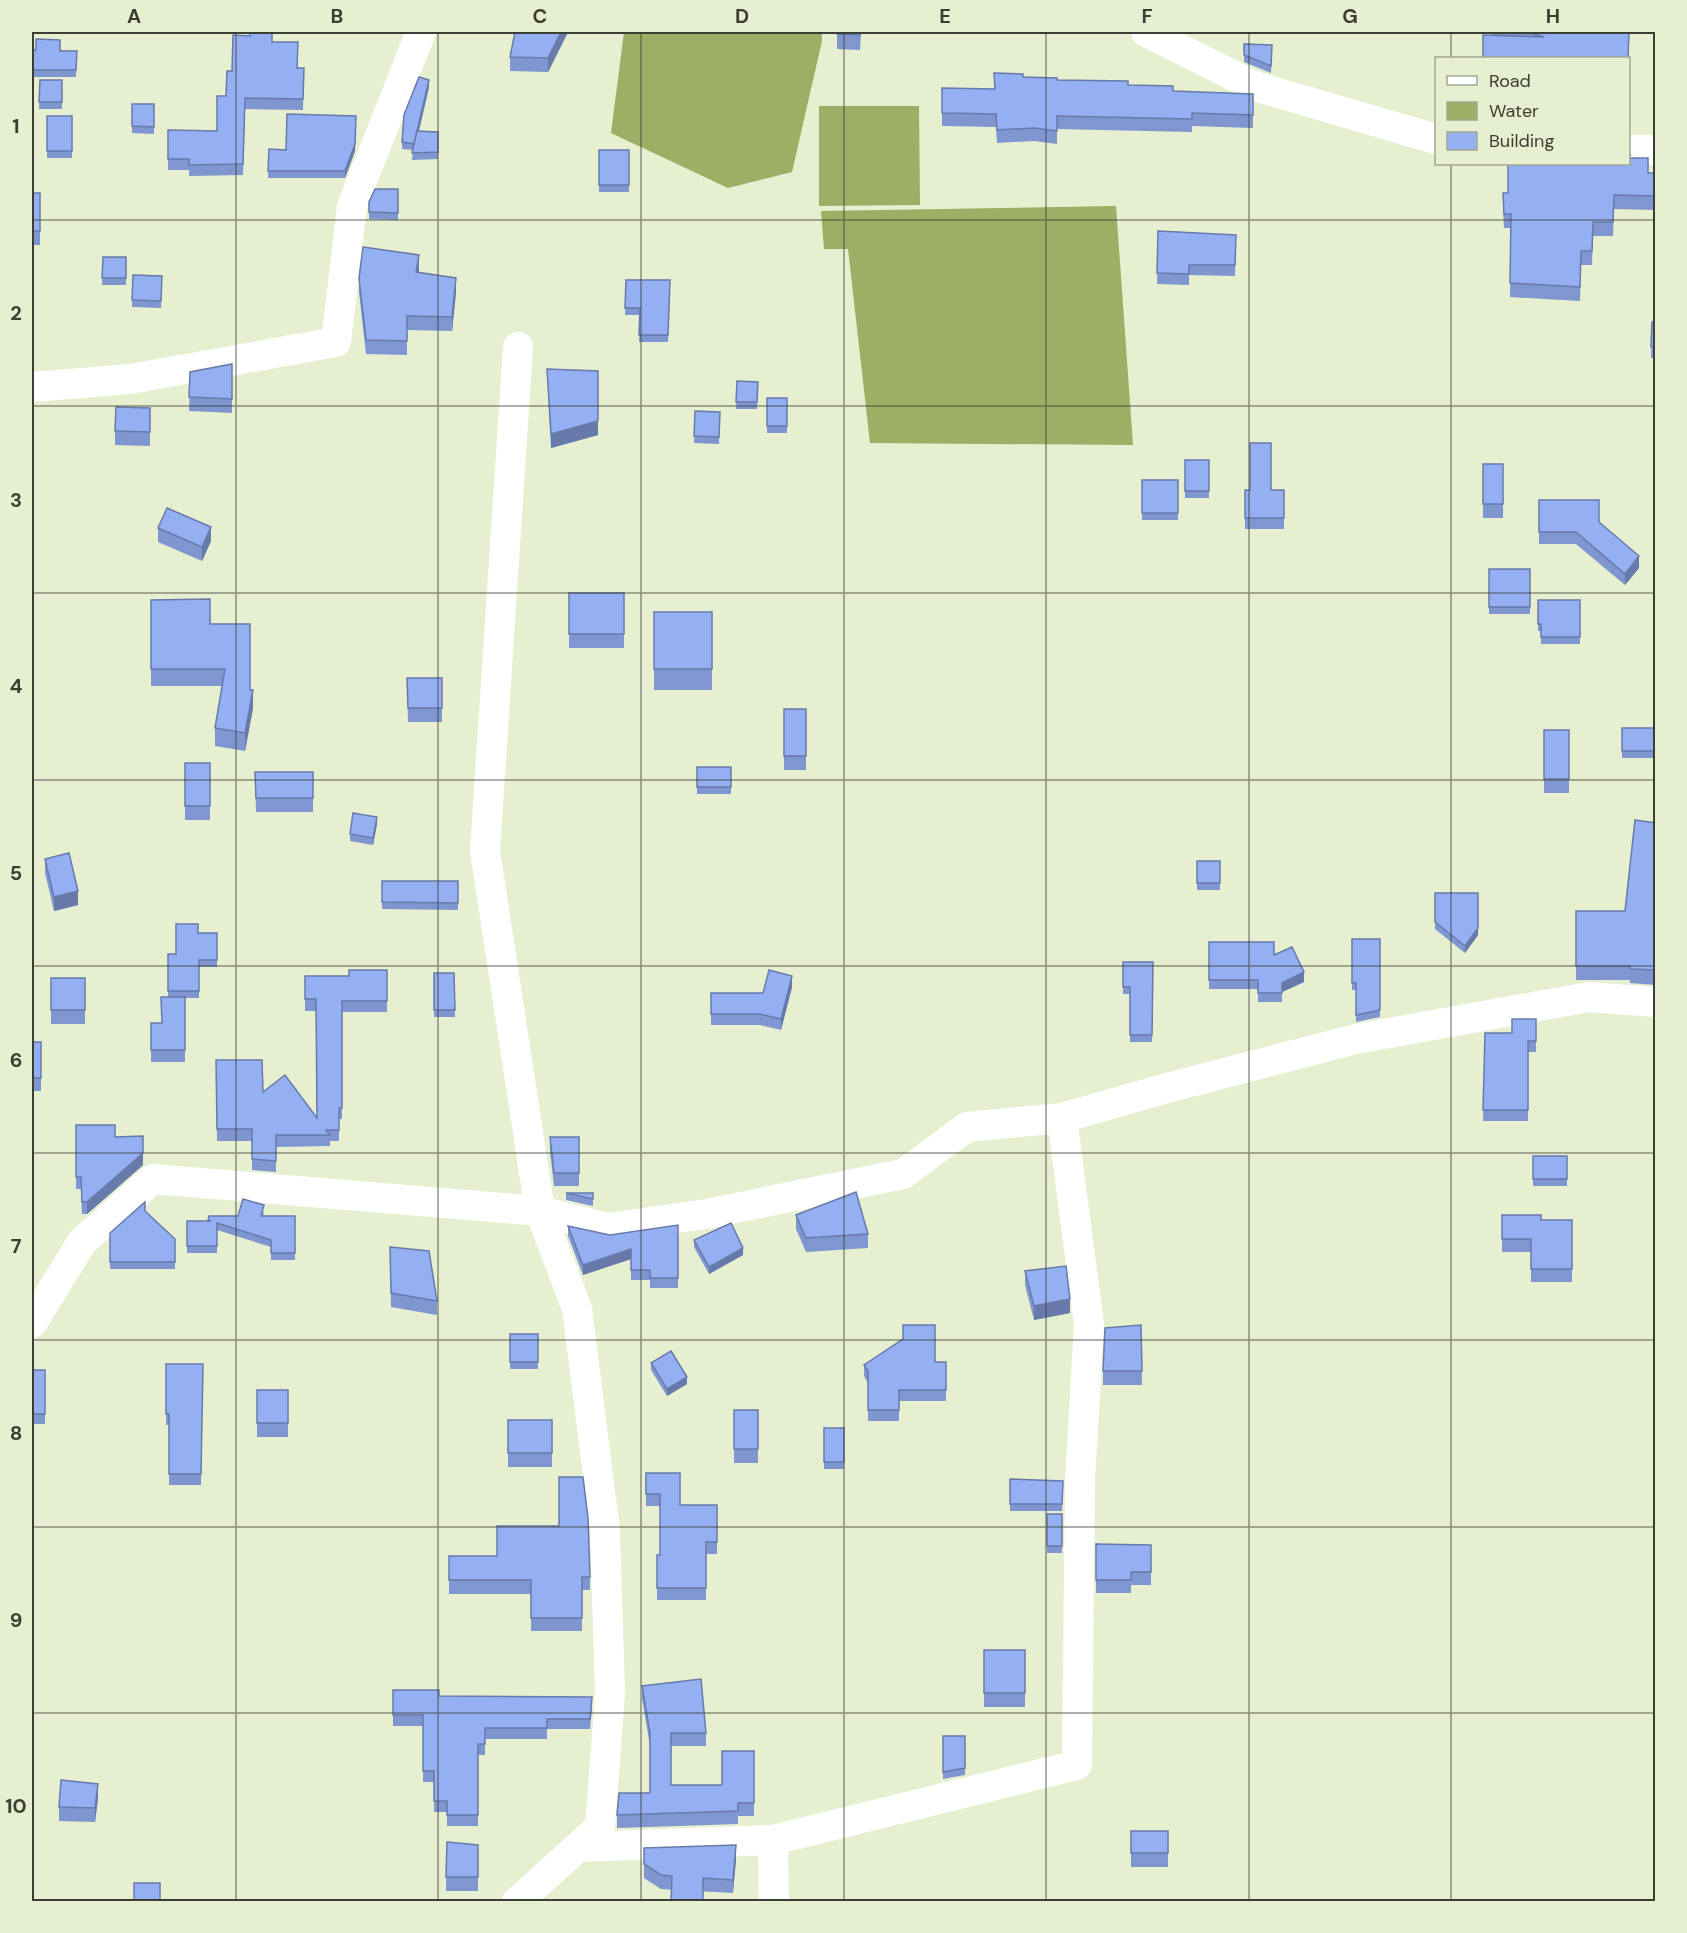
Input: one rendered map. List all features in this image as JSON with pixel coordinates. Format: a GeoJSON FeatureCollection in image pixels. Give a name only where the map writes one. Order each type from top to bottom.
{"type":"FeatureCollection","features":[{"type":"Feature","properties":{"kind":"street"},"geometry":{"type":"LineString","coordinates":[[32,387],[130,379],[336,342],[352,206],[421,32]]}},
{"type":"Feature","properties":{"kind":"street"},"geometry":{"type":"LineString","coordinates":[[1146,32],[1254,86],[1435,139]]}},
{"type":"Feature","properties":{"kind":"street"},"geometry":{"type":"LineString","coordinates":[[517,1902],[600,1827],[610,1694],[605,1530],[577,1309],[540,1211],[485,851],[518,347]]}},
{"type":"Feature","properties":{"kind":"street"},"geometry":{"type":"LineString","coordinates":[[32,1323],[82,1242],[153,1179],[540,1211],[608,1228],[706,1214],[903,1174],[967,1127],[1062,1118],[1356,1039],[1589,997],[1656,1002]]}},
{"type":"Feature","properties":{"kind":"street"},"geometry":{"type":"LineString","coordinates":[[578,1847],[773,1840],[1077,1765],[1080,1480],[1089,1325],[1062,1118]]}},
{"type":"Feature","properties":{"kind":"street"},"geometry":{"type":"LineString","coordinates":[[773,1840],[774,1902]]}},
{"type":"Feature","properties":{"kind":"water"},"geometry":{"type":"Polygon","coordinates":[[[624,32],[822,32],[822,41],[792,172],[728,188],[611,133],[624,32]]]}},
{"type":"Feature","properties":{"kind":"water"},"geometry":{"type":"Polygon","coordinates":[[[819,106],[919,106],[920,205],[819,206],[819,106]]]}},
{"type":"Feature","properties":{"kind":"water"},"geometry":{"type":"Polygon","coordinates":[[[1116,206],[1133,445],[870,443],[848,249],[824,249],[821,211],[1116,206]]]}},
{"type":"Feature","properties":{"kind":"building"},"geometry":{"type":"Polygon","coordinates":[[[250,32],[272,32],[272,42],[298,42],[297,68],[304,68],[303,99],[245,98],[243,164],[189,165],[189,159],[168,159],[168,130],[217,131],[217,96],[226,96],[227,71],[232,71],[233,35],[250,36],[250,32]]]}},
{"type":"Feature","properties":{"kind":"building"},"geometry":{"type":"Polygon","coordinates":[[[515,32],[561,32],[548,58],[510,57],[515,32]]]}},
{"type":"Feature","properties":{"kind":"building"},"geometry":{"type":"Polygon","coordinates":[[[837,32],[860,32],[860,35],[837,34],[837,32]]]}},
{"type":"Feature","properties":{"kind":"building"},"geometry":{"type":"Polygon","coordinates":[[[1528,32],[1629,32],[1628,57],[1483,57],[1483,35],[1544,37],[1528,32]]]}},
{"type":"Feature","properties":{"kind":"building"},"geometry":{"type":"Polygon","coordinates":[[[36,39],[60,40],[60,51],[77,51],[76,70],[32,70],[32,50],[36,50],[36,39]]]}},
{"type":"Feature","properties":{"kind":"building"},"geometry":{"type":"Polygon","coordinates":[[[1244,44],[1272,45],[1271,66],[1244,55],[1244,44]]]}},
{"type":"Feature","properties":{"kind":"building"},"geometry":{"type":"Polygon","coordinates":[[[994,73],[1023,74],[1023,77],[1057,78],[1057,80],[1128,81],[1128,85],[1173,86],[1173,91],[1253,94],[1253,115],[1192,113],[1192,119],[1057,116],[1057,131],[1034,128],[997,130],[996,114],[942,113],[942,88],[995,89],[994,73]]]}},
{"type":"Feature","properties":{"kind":"building"},"geometry":{"type":"Polygon","coordinates":[[[419,77],[429,80],[414,144],[402,142],[404,115],[419,77]]]}},
{"type":"Feature","properties":{"kind":"building"},"geometry":{"type":"Polygon","coordinates":[[[40,80],[62,80],[62,102],[39,102],[40,80]]]}},
{"type":"Feature","properties":{"kind":"building"},"geometry":{"type":"Polygon","coordinates":[[[132,104],[154,104],[154,127],[132,126],[132,104]]]}},
{"type":"Feature","properties":{"kind":"building"},"geometry":{"type":"Polygon","coordinates":[[[287,114],[356,116],[355,144],[345,171],[268,171],[269,149],[286,150],[287,114]]]}},
{"type":"Feature","properties":{"kind":"building"},"geometry":{"type":"Polygon","coordinates":[[[47,116],[72,116],[72,151],[47,151],[47,116]]]}},
{"type":"Feature","properties":{"kind":"building"},"geometry":{"type":"Polygon","coordinates":[[[417,131],[438,132],[438,152],[412,153],[417,131]]]}},
{"type":"Feature","properties":{"kind":"building"},"geometry":{"type":"Polygon","coordinates":[[[599,150],[629,150],[629,185],[599,185],[599,150]]]}},
{"type":"Feature","properties":{"kind":"building"},"geometry":{"type":"Polygon","coordinates":[[[1630,158],[1648,158],[1648,173],[1656,173],[1656,196],[1614,195],[1613,222],[1593,222],[1592,251],[1581,251],[1580,287],[1510,283],[1511,214],[1504,214],[1503,193],[1508,193],[1508,165],[1630,165],[1630,158]]]}},
{"type":"Feature","properties":{"kind":"building"},"geometry":{"type":"Polygon","coordinates":[[[375,189],[398,189],[398,213],[369,212],[369,202],[375,189]]]}},
{"type":"Feature","properties":{"kind":"building"},"geometry":{"type":"Polygon","coordinates":[[[32,193],[40,193],[40,231],[32,231],[32,193]]]}},
{"type":"Feature","properties":{"kind":"building"},"geometry":{"type":"Polygon","coordinates":[[[1158,231],[1236,235],[1235,265],[1189,265],[1189,274],[1157,273],[1158,231]]]}},
{"type":"Feature","properties":{"kind":"building"},"geometry":{"type":"Polygon","coordinates":[[[363,247],[419,255],[416,272],[456,278],[452,317],[407,316],[407,341],[366,340],[359,278],[363,247]]]}},
{"type":"Feature","properties":{"kind":"building"},"geometry":{"type":"Polygon","coordinates":[[[103,257],[126,257],[126,278],[102,278],[103,257]]]}},
{"type":"Feature","properties":{"kind":"building"},"geometry":{"type":"Polygon","coordinates":[[[133,275],[162,276],[161,301],[132,300],[133,275]]]}},
{"type":"Feature","properties":{"kind":"building"},"geometry":{"type":"Polygon","coordinates":[[[626,280],[670,280],[668,335],[639,335],[640,308],[625,308],[626,280]]]}},
{"type":"Feature","properties":{"kind":"building"},"geometry":{"type":"Polygon","coordinates":[[[1652,322],[1656,322],[1656,348],[1651,347],[1652,322]]]}},
{"type":"Feature","properties":{"kind":"building"},"geometry":{"type":"Polygon","coordinates":[[[232,364],[232,399],[189,397],[190,372],[232,364]]]}},
{"type":"Feature","properties":{"kind":"building"},"geometry":{"type":"Polygon","coordinates":[[[547,369],[598,371],[598,421],[551,434],[547,369]]]}},
{"type":"Feature","properties":{"kind":"building"},"geometry":{"type":"Polygon","coordinates":[[[737,381],[758,382],[757,402],[736,402],[737,381]]]}},
{"type":"Feature","properties":{"kind":"building"},"geometry":{"type":"Polygon","coordinates":[[[767,398],[787,398],[787,426],[767,426],[767,398]]]}},
{"type":"Feature","properties":{"kind":"building"},"geometry":{"type":"Polygon","coordinates":[[[116,407],[150,408],[150,432],[115,431],[116,407]]]}},
{"type":"Feature","properties":{"kind":"building"},"geometry":{"type":"Polygon","coordinates":[[[695,411],[720,412],[719,437],[694,436],[695,411]]]}},
{"type":"Feature","properties":{"kind":"building"},"geometry":{"type":"Polygon","coordinates":[[[1250,443],[1271,443],[1271,490],[1284,490],[1284,518],[1245,518],[1245,490],[1250,490],[1250,443]]]}},
{"type":"Feature","properties":{"kind":"building"},"geometry":{"type":"Polygon","coordinates":[[[1185,460],[1209,460],[1209,491],[1185,491],[1185,460]]]}},
{"type":"Feature","properties":{"kind":"building"},"geometry":{"type":"Polygon","coordinates":[[[1483,464],[1503,464],[1503,504],[1483,504],[1483,464]]]}},
{"type":"Feature","properties":{"kind":"building"},"geometry":{"type":"Polygon","coordinates":[[[1142,480],[1178,480],[1178,513],[1142,513],[1142,480]]]}},
{"type":"Feature","properties":{"kind":"building"},"geometry":{"type":"Polygon","coordinates":[[[1539,500],[1599,500],[1599,522],[1639,556],[1625,574],[1576,532],[1539,532],[1539,500]]]}},
{"type":"Feature","properties":{"kind":"building"},"geometry":{"type":"Polygon","coordinates":[[[167,508],[211,527],[202,547],[158,528],[167,508]]]}},
{"type":"Feature","properties":{"kind":"building"},"geometry":{"type":"Polygon","coordinates":[[[1489,569],[1530,569],[1530,607],[1489,607],[1489,569]]]}},
{"type":"Feature","properties":{"kind":"building"},"geometry":{"type":"Polygon","coordinates":[[[569,593],[624,593],[624,634],[569,634],[569,593]]]}},
{"type":"Feature","properties":{"kind":"building"},"geometry":{"type":"Polygon","coordinates":[[[210,599],[210,624],[250,624],[250,690],[253,690],[245,733],[215,728],[225,669],[151,669],[151,600],[210,599]]]}},
{"type":"Feature","properties":{"kind":"building"},"geometry":{"type":"Polygon","coordinates":[[[1538,600],[1580,600],[1580,637],[1541,637],[1541,624],[1538,624],[1538,600]]]}},
{"type":"Feature","properties":{"kind":"building"},"geometry":{"type":"Polygon","coordinates":[[[654,612],[712,612],[712,669],[654,669],[654,612]]]}},
{"type":"Feature","properties":{"kind":"building"},"geometry":{"type":"Polygon","coordinates":[[[407,678],[442,678],[442,708],[408,708],[407,678]]]}},
{"type":"Feature","properties":{"kind":"building"},"geometry":{"type":"Polygon","coordinates":[[[784,709],[806,709],[806,756],[784,756],[784,709]]]}},
{"type":"Feature","properties":{"kind":"building"},"geometry":{"type":"Polygon","coordinates":[[[1622,728],[1656,728],[1656,751],[1622,751],[1622,728]]]}},
{"type":"Feature","properties":{"kind":"building"},"geometry":{"type":"Polygon","coordinates":[[[1544,730],[1569,730],[1569,779],[1544,779],[1544,730]]]}},
{"type":"Feature","properties":{"kind":"building"},"geometry":{"type":"Polygon","coordinates":[[[185,763],[210,763],[210,806],[185,806],[185,763]]]}},
{"type":"Feature","properties":{"kind":"building"},"geometry":{"type":"Polygon","coordinates":[[[697,767],[731,767],[731,787],[697,787],[697,767]]]}},
{"type":"Feature","properties":{"kind":"building"},"geometry":{"type":"Polygon","coordinates":[[[255,772],[313,772],[313,798],[256,798],[255,772]]]}},
{"type":"Feature","properties":{"kind":"building"},"geometry":{"type":"Polygon","coordinates":[[[353,813],[377,817],[373,838],[350,834],[353,813]]]}},
{"type":"Feature","properties":{"kind":"building"},"geometry":{"type":"Polygon","coordinates":[[[1635,820],[1656,823],[1656,970],[1630,969],[1630,966],[1576,966],[1576,911],[1625,911],[1635,820]]]}},
{"type":"Feature","properties":{"kind":"building"},"geometry":{"type":"Polygon","coordinates":[[[69,853],[78,891],[54,897],[45,859],[69,853]]]}},
{"type":"Feature","properties":{"kind":"building"},"geometry":{"type":"Polygon","coordinates":[[[1197,861],[1220,861],[1220,883],[1197,883],[1197,861]]]}},
{"type":"Feature","properties":{"kind":"building"},"geometry":{"type":"Polygon","coordinates":[[[382,881],[458,881],[458,903],[382,902],[382,881]]]}},
{"type":"Feature","properties":{"kind":"building"},"geometry":{"type":"Polygon","coordinates":[[[1435,893],[1478,893],[1478,928],[1465,946],[1435,922],[1435,893]]]}},
{"type":"Feature","properties":{"kind":"building"},"geometry":{"type":"Polygon","coordinates":[[[176,924],[198,924],[198,933],[217,933],[217,960],[199,960],[199,991],[168,991],[168,954],[176,954],[176,924]]]}},
{"type":"Feature","properties":{"kind":"building"},"geometry":{"type":"Polygon","coordinates":[[[1352,939],[1380,939],[1380,1010],[1356,1015],[1356,983],[1352,983],[1352,939]]]}},
{"type":"Feature","properties":{"kind":"building"},"geometry":{"type":"Polygon","coordinates":[[[1209,942],[1274,942],[1274,955],[1292,947],[1304,972],[1282,983],[1282,993],[1258,993],[1258,980],[1209,980],[1209,942]]]}},
{"type":"Feature","properties":{"kind":"building"},"geometry":{"type":"Polygon","coordinates":[[[1123,962],[1153,962],[1152,1035],[1130,1035],[1130,987],[1123,987],[1123,962]]]}},
{"type":"Feature","properties":{"kind":"building"},"geometry":{"type":"Polygon","coordinates":[[[349,970],[387,970],[387,1001],[342,1001],[342,1108],[339,1108],[339,1130],[326,1130],[330,1135],[276,1135],[276,1161],[252,1159],[252,1129],[217,1129],[216,1060],[262,1060],[263,1092],[285,1075],[317,1118],[316,999],[305,999],[305,976],[349,976],[349,970]]]}},
{"type":"Feature","properties":{"kind":"building"},"geometry":{"type":"Polygon","coordinates":[[[769,970],[792,976],[781,1019],[760,1014],[711,1014],[711,993],[763,993],[769,970]]]}},
{"type":"Feature","properties":{"kind":"building"},"geometry":{"type":"Polygon","coordinates":[[[434,973],[454,973],[455,1010],[434,1010],[434,973]]]}},
{"type":"Feature","properties":{"kind":"building"},"geometry":{"type":"Polygon","coordinates":[[[51,978],[85,978],[85,1010],[51,1010],[51,978]]]}},
{"type":"Feature","properties":{"kind":"building"},"geometry":{"type":"Polygon","coordinates":[[[161,997],[185,997],[185,1050],[151,1050],[151,1023],[162,1023],[161,997]]]}},
{"type":"Feature","properties":{"kind":"building"},"geometry":{"type":"Polygon","coordinates":[[[1512,1019],[1536,1019],[1536,1041],[1528,1041],[1528,1110],[1483,1110],[1485,1033],[1512,1033],[1512,1019]]]}},
{"type":"Feature","properties":{"kind":"building"},"geometry":{"type":"Polygon","coordinates":[[[32,1042],[41,1042],[41,1078],[32,1078],[32,1042]]]}},
{"type":"Feature","properties":{"kind":"building"},"geometry":{"type":"Polygon","coordinates":[[[76,1125],[115,1125],[115,1137],[143,1136],[143,1153],[87,1202],[82,1202],[81,1177],[76,1177],[76,1125]]]}},
{"type":"Feature","properties":{"kind":"building"},"geometry":{"type":"Polygon","coordinates":[[[550,1137],[579,1137],[579,1173],[554,1173],[550,1137]]]}},
{"type":"Feature","properties":{"kind":"building"},"geometry":{"type":"Polygon","coordinates":[[[1533,1156],[1567,1156],[1567,1179],[1533,1179],[1533,1156]]]}},
{"type":"Feature","properties":{"kind":"building"},"geometry":{"type":"Polygon","coordinates":[[[856,1192],[868,1234],[806,1238],[796,1215],[856,1192]]]}},
{"type":"Feature","properties":{"kind":"building"},"geometry":{"type":"Polygon","coordinates":[[[566,1193],[593,1193],[593,1199],[566,1193]]]}},
{"type":"Feature","properties":{"kind":"building"},"geometry":{"type":"Polygon","coordinates":[[[243,1199],[264,1205],[261,1216],[295,1216],[295,1253],[271,1253],[271,1240],[217,1223],[217,1246],[187,1246],[187,1221],[211,1221],[208,1220],[209,1216],[238,1216],[243,1199]]]}},
{"type":"Feature","properties":{"kind":"building"},"geometry":{"type":"Polygon","coordinates":[[[145,1202],[145,1211],[175,1239],[175,1262],[110,1262],[110,1233],[145,1202]]]}},
{"type":"Feature","properties":{"kind":"building"},"geometry":{"type":"Polygon","coordinates":[[[1502,1215],[1541,1215],[1541,1220],[1572,1220],[1572,1269],[1531,1269],[1531,1239],[1502,1239],[1502,1215]]]}},
{"type":"Feature","properties":{"kind":"building"},"geometry":{"type":"Polygon","coordinates":[[[731,1223],[743,1248],[709,1267],[694,1240],[731,1223]]]}},
{"type":"Feature","properties":{"kind":"building"},"geometry":{"type":"Polygon","coordinates":[[[678,1225],[678,1278],[650,1278],[650,1270],[631,1270],[631,1249],[583,1265],[568,1226],[610,1235],[678,1225]]]}},
{"type":"Feature","properties":{"kind":"building"},"geometry":{"type":"Polygon","coordinates":[[[390,1247],[429,1251],[437,1301],[391,1293],[390,1247]]]}},
{"type":"Feature","properties":{"kind":"building"},"geometry":{"type":"Polygon","coordinates":[[[1066,1266],[1070,1299],[1034,1306],[1025,1271],[1066,1266]]]}},
{"type":"Feature","properties":{"kind":"building"},"geometry":{"type":"Polygon","coordinates":[[[903,1325],[935,1325],[935,1362],[946,1362],[946,1390],[899,1390],[899,1410],[868,1410],[868,1371],[864,1365],[903,1339],[903,1325]]]}},
{"type":"Feature","properties":{"kind":"building"},"geometry":{"type":"Polygon","coordinates":[[[1141,1325],[1142,1371],[1103,1371],[1105,1328],[1141,1325]]]}},
{"type":"Feature","properties":{"kind":"building"},"geometry":{"type":"Polygon","coordinates":[[[510,1334],[538,1334],[538,1362],[510,1362],[510,1334]]]}},
{"type":"Feature","properties":{"kind":"building"},"geometry":{"type":"Polygon","coordinates":[[[671,1351],[687,1377],[667,1389],[651,1363],[671,1351]]]}},
{"type":"Feature","properties":{"kind":"building"},"geometry":{"type":"Polygon","coordinates":[[[166,1364],[203,1364],[201,1474],[169,1474],[166,1364]]]}},
{"type":"Feature","properties":{"kind":"building"},"geometry":{"type":"Polygon","coordinates":[[[32,1370],[45,1370],[45,1414],[32,1414],[32,1370]]]}},
{"type":"Feature","properties":{"kind":"building"},"geometry":{"type":"Polygon","coordinates":[[[257,1390],[288,1390],[288,1423],[257,1423],[257,1390]]]}},
{"type":"Feature","properties":{"kind":"building"},"geometry":{"type":"Polygon","coordinates":[[[734,1410],[758,1410],[758,1449],[734,1449],[734,1410]]]}},
{"type":"Feature","properties":{"kind":"building"},"geometry":{"type":"Polygon","coordinates":[[[508,1420],[552,1420],[552,1453],[508,1453],[508,1420]]]}},
{"type":"Feature","properties":{"kind":"building"},"geometry":{"type":"Polygon","coordinates":[[[824,1428],[844,1428],[844,1462],[824,1462],[824,1428]]]}},
{"type":"Feature","properties":{"kind":"building"},"geometry":{"type":"Polygon","coordinates":[[[646,1473],[680,1473],[680,1505],[717,1505],[717,1542],[706,1542],[706,1588],[657,1588],[657,1555],[660,1555],[660,1494],[646,1494],[646,1473]]]}},
{"type":"Feature","properties":{"kind":"building"},"geometry":{"type":"Polygon","coordinates":[[[559,1477],[583,1477],[588,1518],[590,1577],[582,1577],[582,1618],[531,1618],[531,1580],[449,1580],[449,1556],[497,1556],[497,1526],[559,1526],[559,1477]]]}},
{"type":"Feature","properties":{"kind":"building"},"geometry":{"type":"Polygon","coordinates":[[[1010,1479],[1063,1481],[1062,1504],[1010,1504],[1010,1479]]]}},
{"type":"Feature","properties":{"kind":"building"},"geometry":{"type":"Polygon","coordinates":[[[1047,1514],[1062,1514],[1062,1546],[1047,1546],[1047,1514]]]}},
{"type":"Feature","properties":{"kind":"building"},"geometry":{"type":"Polygon","coordinates":[[[1096,1544],[1151,1545],[1151,1572],[1131,1572],[1131,1580],[1096,1580],[1096,1544]]]}},
{"type":"Feature","properties":{"kind":"building"},"geometry":{"type":"Polygon","coordinates":[[[984,1650],[1025,1650],[1025,1693],[984,1693],[984,1650]]]}},
{"type":"Feature","properties":{"kind":"building"},"geometry":{"type":"Polygon","coordinates":[[[701,1679],[706,1733],[671,1733],[671,1785],[722,1785],[722,1751],[754,1751],[754,1803],[738,1803],[738,1811],[617,1815],[619,1793],[650,1793],[650,1733],[642,1686],[701,1679]]]}},
{"type":"Feature","properties":{"kind":"building"},"geometry":{"type":"Polygon","coordinates":[[[393,1690],[439,1690],[439,1696],[592,1697],[590,1719],[547,1719],[547,1728],[485,1728],[485,1744],[478,1744],[478,1815],[447,1815],[447,1801],[434,1801],[434,1771],[423,1771],[423,1715],[393,1715],[393,1690]]]}},
{"type":"Feature","properties":{"kind":"building"},"geometry":{"type":"Polygon","coordinates":[[[943,1736],[965,1736],[965,1768],[943,1772],[943,1736]]]}},
{"type":"Feature","properties":{"kind":"building"},"geometry":{"type":"Polygon","coordinates":[[[61,1780],[98,1784],[95,1808],[59,1807],[61,1780]]]}},
{"type":"Feature","properties":{"kind":"building"},"geometry":{"type":"Polygon","coordinates":[[[1131,1831],[1168,1831],[1168,1853],[1131,1853],[1131,1831]]]}},
{"type":"Feature","properties":{"kind":"building"},"geometry":{"type":"Polygon","coordinates":[[[447,1842],[478,1845],[478,1877],[446,1877],[447,1842]]]}},
{"type":"Feature","properties":{"kind":"building"},"geometry":{"type":"Polygon","coordinates":[[[736,1845],[733,1880],[703,1878],[703,1902],[671,1902],[672,1876],[661,1875],[644,1864],[644,1848],[736,1845]]]}},
{"type":"Feature","properties":{"kind":"building"},"geometry":{"type":"Polygon","coordinates":[[[134,1883],[160,1883],[160,1902],[134,1902],[134,1883]]]}}]}
